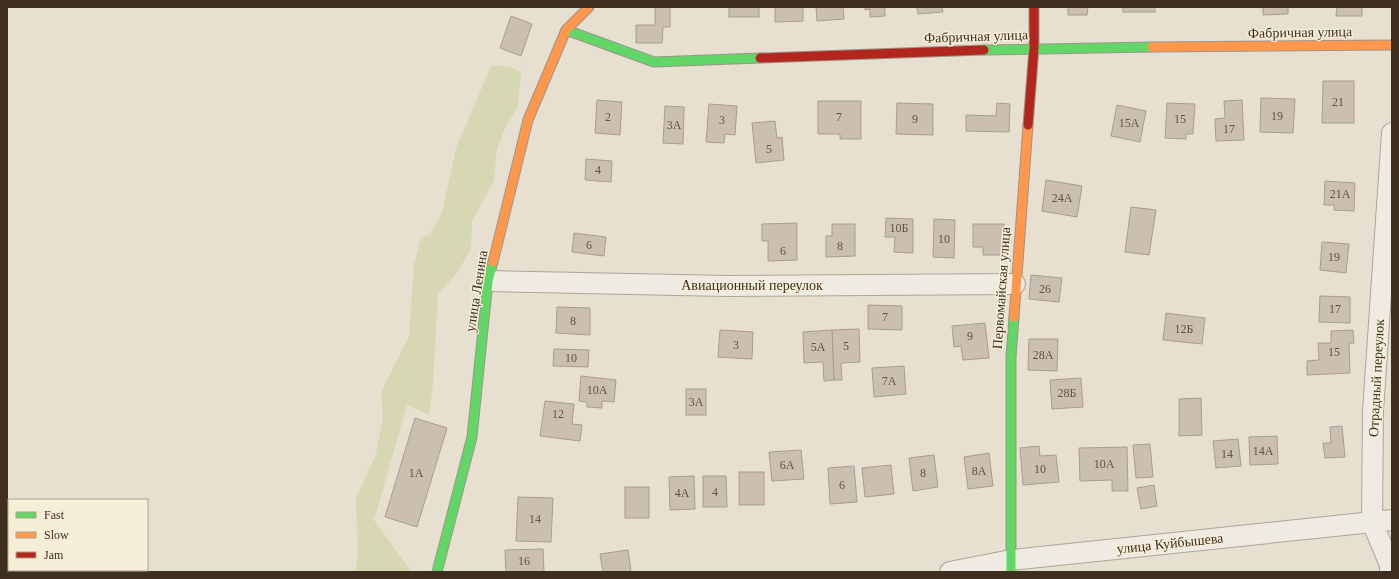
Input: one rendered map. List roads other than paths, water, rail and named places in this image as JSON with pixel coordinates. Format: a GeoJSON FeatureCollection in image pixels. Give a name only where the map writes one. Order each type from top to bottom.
{"type":"FeatureCollection","features":[{"type":"Feature","properties":{"kind":"street","name":"улица Ленина"},"geometry":{"type":"LineString","coordinates":[[437,572],[472,437],[488,281],[528,120],[566,30],[589,7]]}},
{"type":"Feature","properties":{"kind":"street","name":"Первомайская улица"},"geometry":{"type":"LineString","coordinates":[[1011,566],[1011,357],[1015,284],[1034,48],[1034,7]]}},
{"type":"Feature","properties":{"kind":"street","name":"Фабричная улица"},"geometry":{"type":"LineString","coordinates":[[566,30],[654,62],[1034,48],[1392,45]]}},
{"type":"Feature","properties":{"kind":"street","name":"Отрадный переулок"},"geometry":{"type":"LineString","coordinates":[[1390,572],[1390,565],[1372,522],[1373,411],[1392,133]]}},
{"type":"Feature","properties":{"kind":"street","name":"Авиационный переулок"},"geometry":{"type":"LineString","coordinates":[[488,281],[727,286],[1015,284]]}},
{"type":"Feature","properties":{"kind":"street","name":"улица Куйбышева"},"geometry":{"type":"LineString","coordinates":[[950,572],[1392,520]]}}]}
